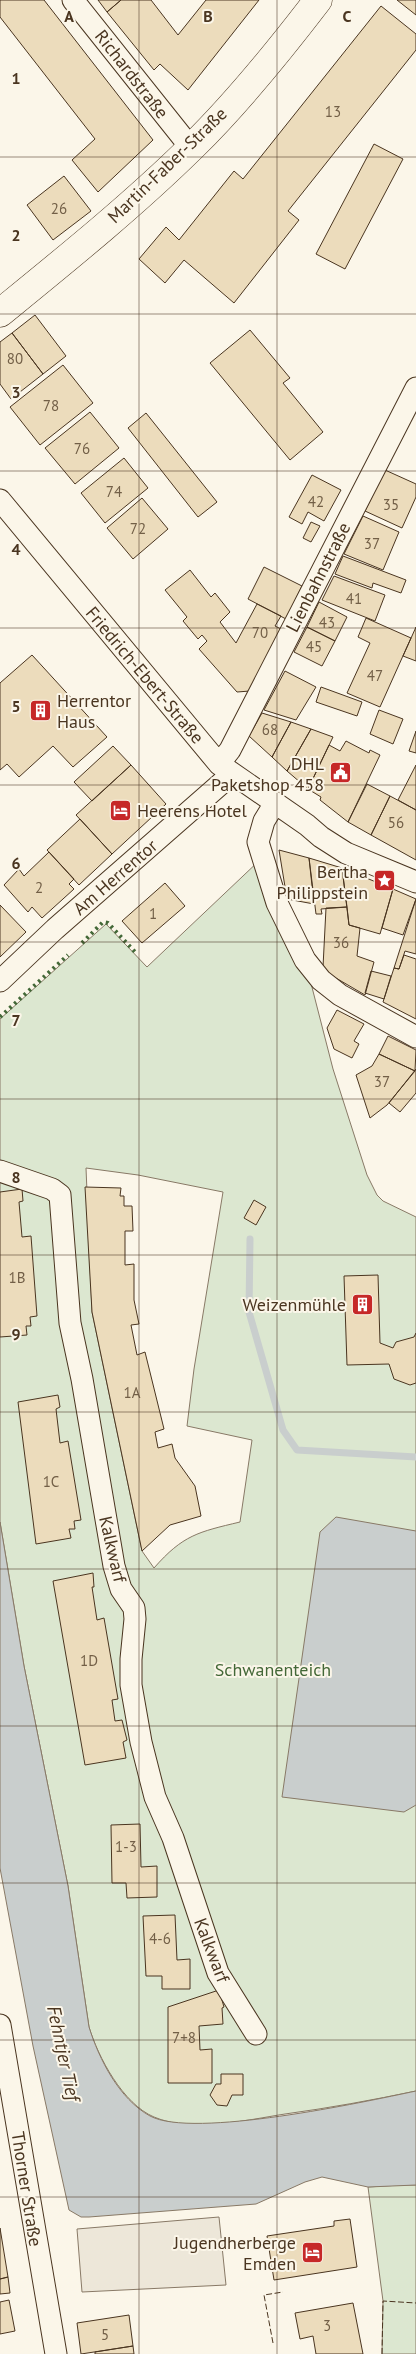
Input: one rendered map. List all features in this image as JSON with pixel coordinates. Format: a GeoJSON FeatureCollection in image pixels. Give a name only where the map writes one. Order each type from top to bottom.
{"type":"FeatureCollection","features":[{"type":"Feature","properties":{"kind":"street","name":"Richardstraße"},"geometry":{"type":"LineString","coordinates":[[73,0],[191,148]]}},
{"type":"Feature","properties":{"kind":"street","name":"Martin-Faber-Straße"},"geometry":{"type":"LineString","coordinates":[[0,313],[135,201],[191,148],[253,80],[318,0]]}},
{"type":"Feature","properties":{"kind":"street","name":"Lienbahnstraße"},"geometry":{"type":"LineString","coordinates":[[226,769],[230,750],[416,388]]}},
{"type":"Feature","properties":{"kind":"street","name":"Friedrich-Ebert-Straße"},"geometry":{"type":"LineString","coordinates":[[0,500],[226,769],[307,825],[321,838],[346,853],[416,882]]}},
{"type":"Feature","properties":{"kind":"street","name":"Am Herrentor"},"geometry":{"type":"LineString","coordinates":[[0,981],[226,769]]}},
{"type":"Feature","properties":{"kind":"street"},"geometry":{"type":"LineString","coordinates":[[275,803],[264,821],[258,842],[278,904],[305,960],[321,980],[340,994],[416,1037]]}},
{"type":"Feature","properties":{"kind":"street","name":"Kalkwarf"},"geometry":{"type":"LineString","coordinates":[[0,1171],[52,1189],[60,1195],[70,1323],[85,1395],[114,1566],[122,1589],[134,1608],[135,1619],[130,1659],[131,1685],[141,1742],[155,1797],[172,1838],[218,1973],[256,2034]]}},
{"type":"Feature","properties":{"kind":"street","name":"Thorner Straße"},"geometry":{"type":"LineString","coordinates":[[0,2025],[56,2354]]}},
{"type":"Feature","properties":{"kind":"green space","name":"Schwanenteich"},"geometry":{"type":"Polygon","coordinates":[[[262,858],[305,960],[333,1069],[367,1175],[377,1195],[383,1201],[416,1217],[416,2091],[367,2101],[254,2119],[202,2125],[169,2122],[143,2111],[122,2091],[105,2065],[93,2039],[89,2027],[68,1886],[24,1666],[0,1522],[0,1019],[106,924],[147,967],[262,858]],[[86,1168],[92,1312],[142,1551],[154,1568],[174,1548],[192,1536],[240,1522],[252,1440],[187,1426],[194,1369],[223,1192],[138,1175],[86,1168]]]}},
{"type":"Feature","properties":{"kind":"green space"},"geometry":{"type":"Polygon","coordinates":[[[416,2185],[416,2354],[382,2354],[383,2301],[368,2187],[416,2185]]]}},
{"type":"Feature","properties":{"kind":"shaded area"},"geometry":{"type":"Polygon","coordinates":[[[219,2217],[226,2285],[82,2292],[77,2229],[219,2217]]]}},
{"type":"Feature","properties":{"kind":"water","name":"Schwanenteich"},"geometry":{"type":"Polygon","coordinates":[[[336,1517],[416,1531],[416,1805],[404,1812],[282,1797],[320,1532],[336,1517]]]}},
{"type":"Feature","properties":{"kind":"water","name":"Fehntjer Tief"},"geometry":{"type":"Polygon","coordinates":[[[0,1522],[24,1666],[68,1886],[89,2027],[98,2052],[112,2077],[120,2089],[139,2109],[150,2116],[172,2122],[239,2121],[280,2116],[416,2091],[416,2185],[368,2187],[322,2177],[305,2182],[256,2204],[89,2217],[81,2217],[69,2210],[33,2046],[0,1868],[0,1522]]]}},
{"type":"Feature","properties":{"kind":"building"},"geometry":{"type":"Polygon","coordinates":[[[0,0],[44,0],[153,140],[98,192],[72,160],[95,139],[0,17],[0,0]]]}},
{"type":"Feature","properties":{"kind":"building"},"geometry":{"type":"Polygon","coordinates":[[[98,0],[121,0],[107,12],[98,0]]]}},
{"type":"Feature","properties":{"kind":"building"},"geometry":{"type":"Polygon","coordinates":[[[121,0],[151,0],[178,35],[206,0],[259,0],[188,90],[160,64],[154,70],[107,12],[121,0]]]}},
{"type":"Feature","properties":{"kind":"building"},"geometry":{"type":"Polygon","coordinates":[[[397,0],[416,0],[416,15],[397,0]]]}},
{"type":"Feature","properties":{"kind":"building"},"geometry":{"type":"Polygon","coordinates":[[[381,6],[416,34],[416,50],[288,211],[299,220],[234,303],[184,260],[165,283],[139,259],[166,227],[179,240],[234,171],[243,179],[381,6]]]}},
{"type":"Feature","properties":{"kind":"building"},"geometry":{"type":"Polygon","coordinates":[[[374,144],[403,159],[345,269],[316,254],[374,144]]]}},
{"type":"Feature","properties":{"kind":"building"},"geometry":{"type":"Polygon","coordinates":[[[64,176],[91,211],[53,240],[27,205],[64,176]]]}},
{"type":"Feature","properties":{"kind":"building"},"geometry":{"type":"Polygon","coordinates":[[[35,315],[66,356],[43,374],[12,333],[35,315]]]}},
{"type":"Feature","properties":{"kind":"building"},"geometry":{"type":"Polygon","coordinates":[[[250,330],[290,378],[283,383],[323,432],[290,460],[210,363],[250,330]]]}},
{"type":"Feature","properties":{"kind":"building"},"geometry":{"type":"Polygon","coordinates":[[[12,333],[43,374],[11,399],[0,384],[0,342],[12,333]]]}},
{"type":"Feature","properties":{"kind":"building"},"geometry":{"type":"Polygon","coordinates":[[[63,365],[93,403],[40,445],[10,407],[63,365]]]}},
{"type":"Feature","properties":{"kind":"building"},"geometry":{"type":"Polygon","coordinates":[[[90,412],[119,448],[75,484],[45,448],[90,412]]]}},
{"type":"Feature","properties":{"kind":"building"},"geometry":{"type":"Polygon","coordinates":[[[146,413],[217,502],[198,517],[128,428],[146,413]]]}},
{"type":"Feature","properties":{"kind":"building"},"geometry":{"type":"Polygon","coordinates":[[[124,458],[148,488],[105,523],[81,493],[124,458]]]}},
{"type":"Feature","properties":{"kind":"building"},"geometry":{"type":"Polygon","coordinates":[[[385,470],[416,484],[416,497],[402,528],[365,511],[385,470]]]}},
{"type":"Feature","properties":{"kind":"building"},"geometry":{"type":"Polygon","coordinates":[[[312,475],[341,490],[324,521],[308,512],[302,524],[289,517],[312,475]]]}},
{"type":"Feature","properties":{"kind":"building"},"geometry":{"type":"Polygon","coordinates":[[[142,498],[168,529],[133,559],[107,528],[142,498]]]}},
{"type":"Feature","properties":{"kind":"building"},"geometry":{"type":"Polygon","coordinates":[[[363,516],[399,532],[383,570],[344,554],[363,516]]]}},
{"type":"Feature","properties":{"kind":"building"},"geometry":{"type":"Polygon","coordinates":[[[311,522],[320,526],[311,542],[303,538],[311,522]]]}},
{"type":"Feature","properties":{"kind":"building"},"geometry":{"type":"Polygon","coordinates":[[[343,556],[406,580],[401,593],[373,583],[372,588],[335,574],[343,556]]]}},
{"type":"Feature","properties":{"kind":"building"},"geometry":{"type":"Polygon","coordinates":[[[264,567],[302,586],[286,619],[248,599],[264,567]]]}},
{"type":"Feature","properties":{"kind":"building"},"geometry":{"type":"Polygon","coordinates":[[[190,570],[211,597],[215,593],[230,612],[220,622],[236,643],[257,604],[281,616],[275,626],[281,629],[250,691],[237,692],[199,649],[207,641],[202,635],[198,639],[183,621],[187,617],[165,590],[190,570]]]}},
{"type":"Feature","properties":{"kind":"building"},"geometry":{"type":"Polygon","coordinates":[[[334,576],[385,595],[375,621],[322,600],[334,576]]]}},
{"type":"Feature","properties":{"kind":"building"},"geometry":{"type":"Polygon","coordinates":[[[319,602],[347,617],[335,641],[307,627],[319,602]]]}},
{"type":"Feature","properties":{"kind":"building"},"geometry":{"type":"Polygon","coordinates":[[[366,618],[411,638],[380,707],[347,693],[370,643],[358,637],[366,618]]]}},
{"type":"Feature","properties":{"kind":"building"},"geometry":{"type":"Polygon","coordinates":[[[307,627],[335,641],[322,666],[294,652],[307,627]]]}},
{"type":"Feature","properties":{"kind":"building"},"geometry":{"type":"Polygon","coordinates":[[[416,627],[416,661],[403,656],[416,627]]]}},
{"type":"Feature","properties":{"kind":"building","name":"Herrentor Haus"},"geometry":{"type":"Polygon","coordinates":[[[32,655],[107,737],[73,767],[53,746],[19,777],[7,764],[0,770],[0,683],[32,655]]]}},
{"type":"Feature","properties":{"kind":"building"},"geometry":{"type":"Polygon","coordinates":[[[285,671],[316,687],[296,720],[264,710],[285,671]]]}},
{"type":"Feature","properties":{"kind":"building"},"geometry":{"type":"Polygon","coordinates":[[[321,687],[362,702],[357,716],[316,702],[321,687]]]}},
{"type":"Feature","properties":{"kind":"building"},"geometry":{"type":"Polygon","coordinates":[[[379,710],[403,719],[393,744],[370,734],[379,710]]]}},
{"type":"Feature","properties":{"kind":"building"},"geometry":{"type":"Polygon","coordinates":[[[262,713],[291,722],[272,757],[249,736],[262,713]]]}},
{"type":"Feature","properties":{"kind":"building"},"geometry":{"type":"Polygon","coordinates":[[[291,722],[311,729],[287,771],[272,757],[291,722]]]}},
{"type":"Feature","properties":{"kind":"building"},"geometry":{"type":"Polygon","coordinates":[[[311,729],[333,737],[308,789],[287,771],[311,729]]]}},
{"type":"Feature","properties":{"kind":"building"},"geometry":{"type":"Polygon","coordinates":[[[416,731],[416,753],[409,751],[416,731]]]}},
{"type":"Feature","properties":{"kind":"building"},"geometry":{"type":"Polygon","coordinates":[[[346,741],[369,753],[370,750],[380,755],[348,822],[320,800],[321,797],[308,789],[329,745],[340,751],[346,741]]]}},
{"type":"Feature","properties":{"kind":"building"},"geometry":{"type":"Polygon","coordinates":[[[113,746],[131,765],[92,801],[74,782],[113,746]]]}},
{"type":"Feature","properties":{"kind":"building","name":"Heerens Hotel"},"geometry":{"type":"Polygon","coordinates":[[[131,765],[166,804],[112,854],[76,815],[131,765]]]}},
{"type":"Feature","properties":{"kind":"building"},"geometry":{"type":"Polygon","coordinates":[[[416,765],[416,810],[398,800],[416,765]]]}},
{"type":"Feature","properties":{"kind":"building"},"geometry":{"type":"Polygon","coordinates":[[[367,784],[390,796],[371,835],[348,822],[367,784]]]}},
{"type":"Feature","properties":{"kind":"building"},"geometry":{"type":"Polygon","coordinates":[[[390,796],[416,810],[416,860],[371,835],[390,796]]]}},
{"type":"Feature","properties":{"kind":"building"},"geometry":{"type":"Polygon","coordinates":[[[80,819],[112,854],[79,885],[47,850],[80,819]]]}},
{"type":"Feature","properties":{"kind":"building"},"geometry":{"type":"Polygon","coordinates":[[[279,850],[309,858],[314,904],[287,899],[279,850]]]}},
{"type":"Feature","properties":{"kind":"building"},"geometry":{"type":"Polygon","coordinates":[[[49,852],[74,879],[69,884],[74,889],[42,918],[32,907],[28,912],[4,885],[19,869],[24,876],[49,852]]]}},
{"type":"Feature","properties":{"kind":"building"},"geometry":{"type":"Polygon","coordinates":[[[309,858],[342,868],[347,907],[321,909],[322,914],[316,914],[309,858]]]}},
{"type":"Feature","properties":{"kind":"building"},"geometry":{"type":"Polygon","coordinates":[[[342,868],[393,889],[380,934],[349,925],[342,868]]]}},
{"type":"Feature","properties":{"kind":"building"},"geometry":{"type":"Polygon","coordinates":[[[165,883],[185,906],[142,943],[122,921],[165,883]]]}},
{"type":"Feature","properties":{"kind":"building"},"geometry":{"type":"Polygon","coordinates":[[[393,889],[416,899],[403,935],[382,928],[393,889]]]}},
{"type":"Feature","properties":{"kind":"building"},"geometry":{"type":"Polygon","coordinates":[[[416,899],[416,954],[405,951],[399,969],[394,968],[416,899]]]}},
{"type":"Feature","properties":{"kind":"building"},"geometry":{"type":"Polygon","coordinates":[[[0,905],[26,932],[0,957],[0,905]]]}},
{"type":"Feature","properties":{"kind":"building"},"geometry":{"type":"Polygon","coordinates":[[[347,907],[349,925],[360,928],[357,956],[374,962],[365,995],[329,974],[323,967],[326,908],[347,907]]]}},
{"type":"Feature","properties":{"kind":"building"},"geometry":{"type":"Polygon","coordinates":[[[404,955],[416,959],[416,1019],[383,1002],[394,968],[399,969],[404,955]]]}},
{"type":"Feature","properties":{"kind":"building"},"geometry":{"type":"Polygon","coordinates":[[[371,971],[391,976],[384,999],[365,993],[371,971]]]}},
{"type":"Feature","properties":{"kind":"building"},"geometry":{"type":"Polygon","coordinates":[[[337,1010],[364,1024],[354,1041],[359,1044],[352,1058],[334,1049],[327,1028],[337,1010]]]}},
{"type":"Feature","properties":{"kind":"building"},"geometry":{"type":"Polygon","coordinates":[[[388,1036],[416,1050],[415,1071],[379,1054],[388,1036]]]}},
{"type":"Feature","properties":{"kind":"building"},"geometry":{"type":"Polygon","coordinates":[[[379,1054],[415,1071],[387,1105],[370,1118],[356,1075],[372,1066],[379,1054]]]}},
{"type":"Feature","properties":{"kind":"building"},"geometry":{"type":"Polygon","coordinates":[[[416,1069],[416,1093],[400,1112],[389,1103],[416,1069]]]}},
{"type":"Feature","properties":{"kind":"building"},"geometry":{"type":"Polygon","coordinates":[[[85,1187],[121,1188],[120,1196],[124,1196],[124,1206],[132,1206],[133,1231],[125,1231],[125,1265],[134,1264],[134,1300],[139,1324],[131,1325],[137,1355],[145,1352],[164,1429],[155,1432],[158,1448],[172,1444],[175,1458],[195,1486],[201,1516],[170,1525],[142,1551],[92,1312],[85,1187]]]}},
{"type":"Feature","properties":{"kind":"building"},"geometry":{"type":"Polygon","coordinates":[[[22,1189],[23,1201],[19,1202],[22,1237],[31,1236],[37,1316],[30,1317],[31,1326],[26,1326],[27,1335],[0,1337],[0,1192],[22,1189]]]}},
{"type":"Feature","properties":{"kind":"building"},"geometry":{"type":"Polygon","coordinates":[[[254,1200],[266,1207],[256,1225],[244,1218],[254,1200]]]}},
{"type":"Feature","properties":{"kind":"building","name":"Weizenmühle"},"geometry":{"type":"Polygon","coordinates":[[[378,1275],[380,1343],[393,1348],[396,1342],[414,1337],[416,1333],[416,1383],[410,1385],[394,1379],[389,1364],[347,1365],[344,1276],[378,1275]]]}},
{"type":"Feature","properties":{"kind":"building"},"geometry":{"type":"Polygon","coordinates":[[[58,1395],[60,1407],[56,1409],[60,1443],[68,1441],[81,1520],[74,1521],[75,1529],[69,1529],[71,1538],[36,1544],[18,1402],[58,1395]]]}},
{"type":"Feature","properties":{"kind":"building"},"geometry":{"type":"Polygon","coordinates":[[[93,1573],[94,1587],[92,1587],[97,1620],[104,1618],[118,1699],[112,1700],[115,1721],[122,1720],[127,1740],[123,1742],[126,1758],[85,1765],[53,1581],[93,1573]]]}},
{"type":"Feature","properties":{"kind":"building"},"geometry":{"type":"Polygon","coordinates":[[[140,1824],[141,1867],[157,1866],[157,1897],[127,1898],[126,1883],[112,1883],[111,1825],[140,1824]]]}},
{"type":"Feature","properties":{"kind":"building"},"geometry":{"type":"Polygon","coordinates":[[[175,1915],[177,1960],[190,1959],[190,1989],[162,1989],[162,1976],[146,1976],[143,1916],[175,1915]]]}},
{"type":"Feature","properties":{"kind":"building"},"geometry":{"type":"Polygon","coordinates":[[[219,1990],[224,2007],[222,2008],[223,2024],[199,2026],[200,2050],[212,2049],[212,2083],[168,2083],[168,2007],[219,1990]]]}},
{"type":"Feature","properties":{"kind":"building"},"geometry":{"type":"Polygon","coordinates":[[[221,2074],[243,2074],[243,2095],[232,2095],[227,2106],[217,2105],[210,2095],[216,2084],[221,2084],[221,2074]]]}},
{"type":"Feature","properties":{"kind":"building","name":"Jugendherberge Emden"},"geometry":{"type":"Polygon","coordinates":[[[350,2219],[357,2267],[274,2280],[267,2236],[334,2226],[334,2221],[350,2219]]]}},
{"type":"Feature","properties":{"kind":"building"},"geometry":{"type":"Polygon","coordinates":[[[0,2228],[8,2277],[0,2279],[0,2228]]]}},
{"type":"Feature","properties":{"kind":"building"},"geometry":{"type":"Polygon","coordinates":[[[8,2277],[10,2293],[0,2294],[0,2279],[8,2277]]]}},
{"type":"Feature","properties":{"kind":"building"},"geometry":{"type":"Polygon","coordinates":[[[9,2300],[15,2331],[0,2334],[0,2302],[9,2300]]]}},
{"type":"Feature","properties":{"kind":"building","name":"Jugendherberge Emden"},"geometry":{"type":"Polygon","coordinates":[[[353,2303],[363,2354],[316,2354],[313,2336],[300,2339],[295,2313],[353,2303]]]}},
{"type":"Feature","properties":{"kind":"building"},"geometry":{"type":"Polygon","coordinates":[[[129,2315],[133,2346],[81,2354],[77,2323],[129,2315]]]}},
{"type":"Feature","properties":{"kind":"building"},"geometry":{"type":"Polygon","coordinates":[[[133,2346],[134,2354],[95,2354],[95,2352],[133,2346]]]}},
{"type":"Feature","properties":{"kind":"waterway"},"geometry":{"type":"LineString","coordinates":[[250,1239],[249,1312],[283,1430],[297,1450],[416,1457]]}},
{"type":"Feature","properties":{"kind":"hedge"},"geometry":{"type":"LineString","coordinates":[[82,943],[103,922],[108,923],[136,953]]}},
{"type":"Feature","properties":{"kind":"hedge"},"geometry":{"type":"LineString","coordinates":[[0,1017],[68,955]]}},
{"type":"Feature","properties":{"kind":"fence"},"geometry":{"type":"LineString","coordinates":[[273,2343],[264,2295],[283,2292]]}},
{"type":"Feature","properties":{"kind":"fence"},"geometry":{"type":"LineString","coordinates":[[382,2354],[383,2301],[416,2303]]}},
{"type":"Feature","properties":{"kind":"place","name":"Herrentor Haus"},"geometry":{"type":"Point","coordinates":[41,710]}},
{"type":"Feature","properties":{"kind":"place","name":"DHL Paketshop 458"},"geometry":{"type":"Point","coordinates":[340,773]}},
{"type":"Feature","properties":{"kind":"place","name":"Heerens Hotel"},"geometry":{"type":"Point","coordinates":[121,810]}},
{"type":"Feature","properties":{"kind":"place","name":"Bertha Philippstein"},"geometry":{"type":"Point","coordinates":[384,881]}},
{"type":"Feature","properties":{"kind":"place","name":"Weizenmühle"},"geometry":{"type":"Point","coordinates":[362,1304]}},
{"type":"Feature","properties":{"kind":"place","name":"Jugendherberge Emden"},"geometry":{"type":"Point","coordinates":[312,2252]}}]}
